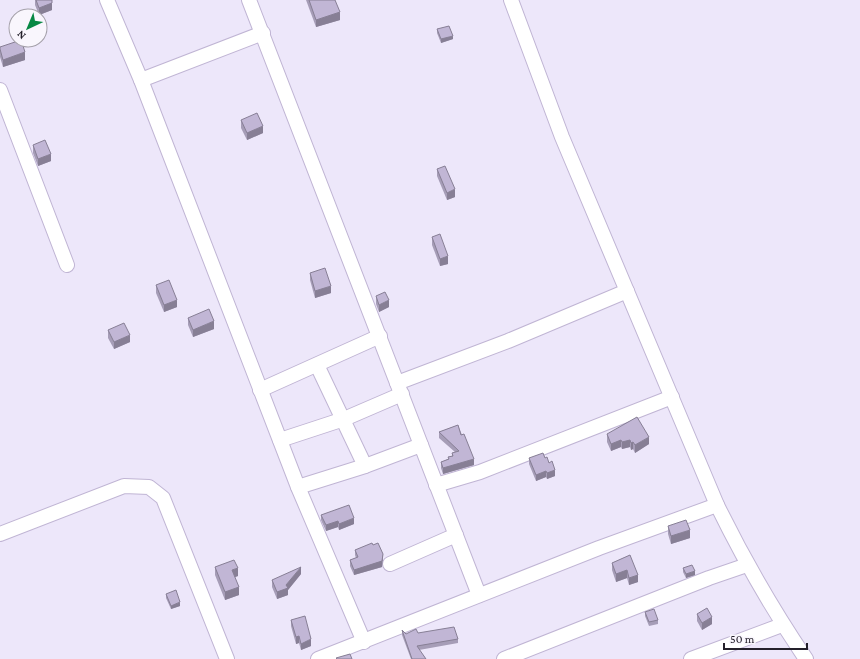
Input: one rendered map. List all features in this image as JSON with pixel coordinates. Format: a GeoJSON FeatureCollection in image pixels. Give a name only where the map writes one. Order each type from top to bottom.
{"type":"FeatureCollection","features":[{"type":"Feature","properties":{"kind":"street"},"geometry":{"type":"LineString","coordinates":[[107,0],[141,80],[298,487],[364,642]]}},
{"type":"Feature","properties":{"kind":"street"},"geometry":{"type":"LineString","coordinates":[[249,0],[264,33],[479,595]]}},
{"type":"Feature","properties":{"kind":"street"},"geometry":{"type":"LineString","coordinates":[[511,0],[562,137],[717,505],[747,565],[782,625],[806,659]]}},
{"type":"Feature","properties":{"kind":"street"},"geometry":{"type":"LineString","coordinates":[[141,80],[264,33]]}},
{"type":"Feature","properties":{"kind":"street"},"geometry":{"type":"LineString","coordinates":[[0,90],[67,265]]}},
{"type":"Feature","properties":{"kind":"street"},"geometry":{"type":"LineString","coordinates":[[280,440],[344,418],[400,388],[627,291]]}},
{"type":"Feature","properties":{"kind":"street"},"geometry":{"type":"LineString","coordinates":[[260,390],[380,336]]}},
{"type":"Feature","properties":{"kind":"street"},"geometry":{"type":"LineString","coordinates":[[317,365],[336,408],[344,418],[365,466]]}},
{"type":"Feature","properties":{"kind":"street"},"geometry":{"type":"LineString","coordinates":[[436,485],[480,472],[672,397]]}},
{"type":"Feature","properties":{"kind":"street"},"geometry":{"type":"LineString","coordinates":[[298,487],[365,466],[421,445]]}},
{"type":"Feature","properties":{"kind":"street"},"geometry":{"type":"LineString","coordinates":[[0,534],[124,486],[149,487],[163,498],[227,659]]}},
{"type":"Feature","properties":{"kind":"street"},"geometry":{"type":"LineString","coordinates":[[318,659],[599,548],[717,505]]}},
{"type":"Feature","properties":{"kind":"street"},"geometry":{"type":"LineString","coordinates":[[390,564],[456,536]]}},
{"type":"Feature","properties":{"kind":"street"},"geometry":{"type":"LineString","coordinates":[[504,659],[709,578],[747,565]]}},
{"type":"Feature","properties":{"kind":"street"},"geometry":{"type":"LineString","coordinates":[[691,659],[708,656],[782,625]]}},
{"type":"Feature","properties":{"kind":"building"},"geometry":{"type":"Polygon","coordinates":[[[36,0],[52,0],[52,3],[39,8],[36,0]]]}},
{"type":"Feature","properties":{"kind":"building"},"geometry":{"type":"Polygon","coordinates":[[[309,0],[335,0],[340,12],[316,20],[309,0]]]}},
{"type":"Feature","properties":{"kind":"building"},"geometry":{"type":"Polygon","coordinates":[[[449,26],[453,36],[441,39],[437,29],[449,26]]]}},
{"type":"Feature","properties":{"kind":"building"},"geometry":{"type":"Polygon","coordinates":[[[8,44],[8,48],[24,48],[25,52],[3,60],[0,47],[8,44]]]}},
{"type":"Feature","properties":{"kind":"building"},"geometry":{"type":"Polygon","coordinates":[[[257,113],[263,126],[247,133],[241,120],[257,113]]]}},
{"type":"Feature","properties":{"kind":"building"},"geometry":{"type":"Polygon","coordinates":[[[45,140],[51,154],[38,159],[33,145],[45,140]]]}},
{"type":"Feature","properties":{"kind":"building"},"geometry":{"type":"Polygon","coordinates":[[[445,166],[455,189],[447,193],[437,169],[445,166]]]}},
{"type":"Feature","properties":{"kind":"building"},"geometry":{"type":"Polygon","coordinates":[[[440,234],[448,256],[440,259],[432,237],[440,234]]]}},
{"type":"Feature","properties":{"kind":"building"},"geometry":{"type":"Polygon","coordinates":[[[325,268],[331,286],[315,291],[310,273],[325,268]]]}},
{"type":"Feature","properties":{"kind":"building"},"geometry":{"type":"Polygon","coordinates":[[[169,280],[177,300],[164,305],[156,285],[169,280]]]}},
{"type":"Feature","properties":{"kind":"building"},"geometry":{"type":"Polygon","coordinates":[[[385,292],[389,300],[379,305],[376,296],[385,292]]]}},
{"type":"Feature","properties":{"kind":"building"},"geometry":{"type":"Polygon","coordinates":[[[209,309],[214,321],[193,330],[188,318],[209,309]]]}},
{"type":"Feature","properties":{"kind":"building"},"geometry":{"type":"Polygon","coordinates":[[[124,323],[130,335],[114,342],[108,330],[124,323]]]}},
{"type":"Feature","properties":{"kind":"building"},"geometry":{"type":"Polygon","coordinates":[[[637,417],[649,437],[635,445],[633,442],[631,443],[630,440],[622,442],[621,440],[611,444],[607,434],[637,417]]]}},
{"type":"Feature","properties":{"kind":"building"},"geometry":{"type":"Polygon","coordinates":[[[458,425],[461,435],[464,434],[474,459],[443,468],[441,462],[449,459],[448,457],[453,456],[452,453],[459,451],[439,432],[458,425]]]}},
{"type":"Feature","properties":{"kind":"building"},"geometry":{"type":"Polygon","coordinates":[[[543,453],[545,458],[547,457],[549,463],[552,461],[555,470],[547,473],[546,471],[536,475],[529,458],[543,453]]]}},
{"type":"Feature","properties":{"kind":"building"},"geometry":{"type":"Polygon","coordinates":[[[349,505],[354,518],[339,524],[338,521],[326,525],[321,515],[349,505]]]}},
{"type":"Feature","properties":{"kind":"building"},"geometry":{"type":"Polygon","coordinates":[[[686,520],[690,530],[671,536],[668,526],[686,520]]]}},
{"type":"Feature","properties":{"kind":"building"},"geometry":{"type":"Polygon","coordinates":[[[372,543],[373,545],[378,543],[383,554],[382,561],[354,570],[350,560],[358,557],[355,550],[372,543]]]}},
{"type":"Feature","properties":{"kind":"building"},"geometry":{"type":"Polygon","coordinates":[[[630,555],[638,575],[629,578],[627,570],[616,574],[612,563],[630,555]]]}},
{"type":"Feature","properties":{"kind":"building"},"geometry":{"type":"Polygon","coordinates":[[[234,560],[238,568],[232,570],[239,587],[225,592],[215,567],[234,560]]]}},
{"type":"Feature","properties":{"kind":"building"},"geometry":{"type":"Polygon","coordinates":[[[692,565],[695,571],[686,574],[683,568],[692,565]]]}},
{"type":"Feature","properties":{"kind":"building"},"geometry":{"type":"Polygon","coordinates":[[[301,567],[286,585],[288,588],[277,592],[272,580],[301,567]]]}},
{"type":"Feature","properties":{"kind":"building"},"geometry":{"type":"Polygon","coordinates":[[[176,590],[180,602],[171,606],[166,594],[176,590]]]}},
{"type":"Feature","properties":{"kind":"building"},"geometry":{"type":"Polygon","coordinates":[[[707,608],[712,617],[702,623],[697,614],[707,608]]]}},
{"type":"Feature","properties":{"kind":"building"},"geometry":{"type":"Polygon","coordinates":[[[654,609],[658,620],[649,622],[645,612],[654,609]]]}},
{"type":"Feature","properties":{"kind":"building"},"geometry":{"type":"Polygon","coordinates":[[[305,616],[311,639],[301,644],[299,636],[296,637],[291,620],[305,616]]]}},
{"type":"Feature","properties":{"kind":"building"},"geometry":{"type":"Polygon","coordinates":[[[454,627],[458,639],[417,646],[426,659],[412,659],[402,630],[406,634],[416,629],[418,633],[454,627]]]}},
{"type":"Feature","properties":{"kind":"building"},"geometry":{"type":"Polygon","coordinates":[[[350,654],[352,659],[336,658],[350,654]]]}}]}
